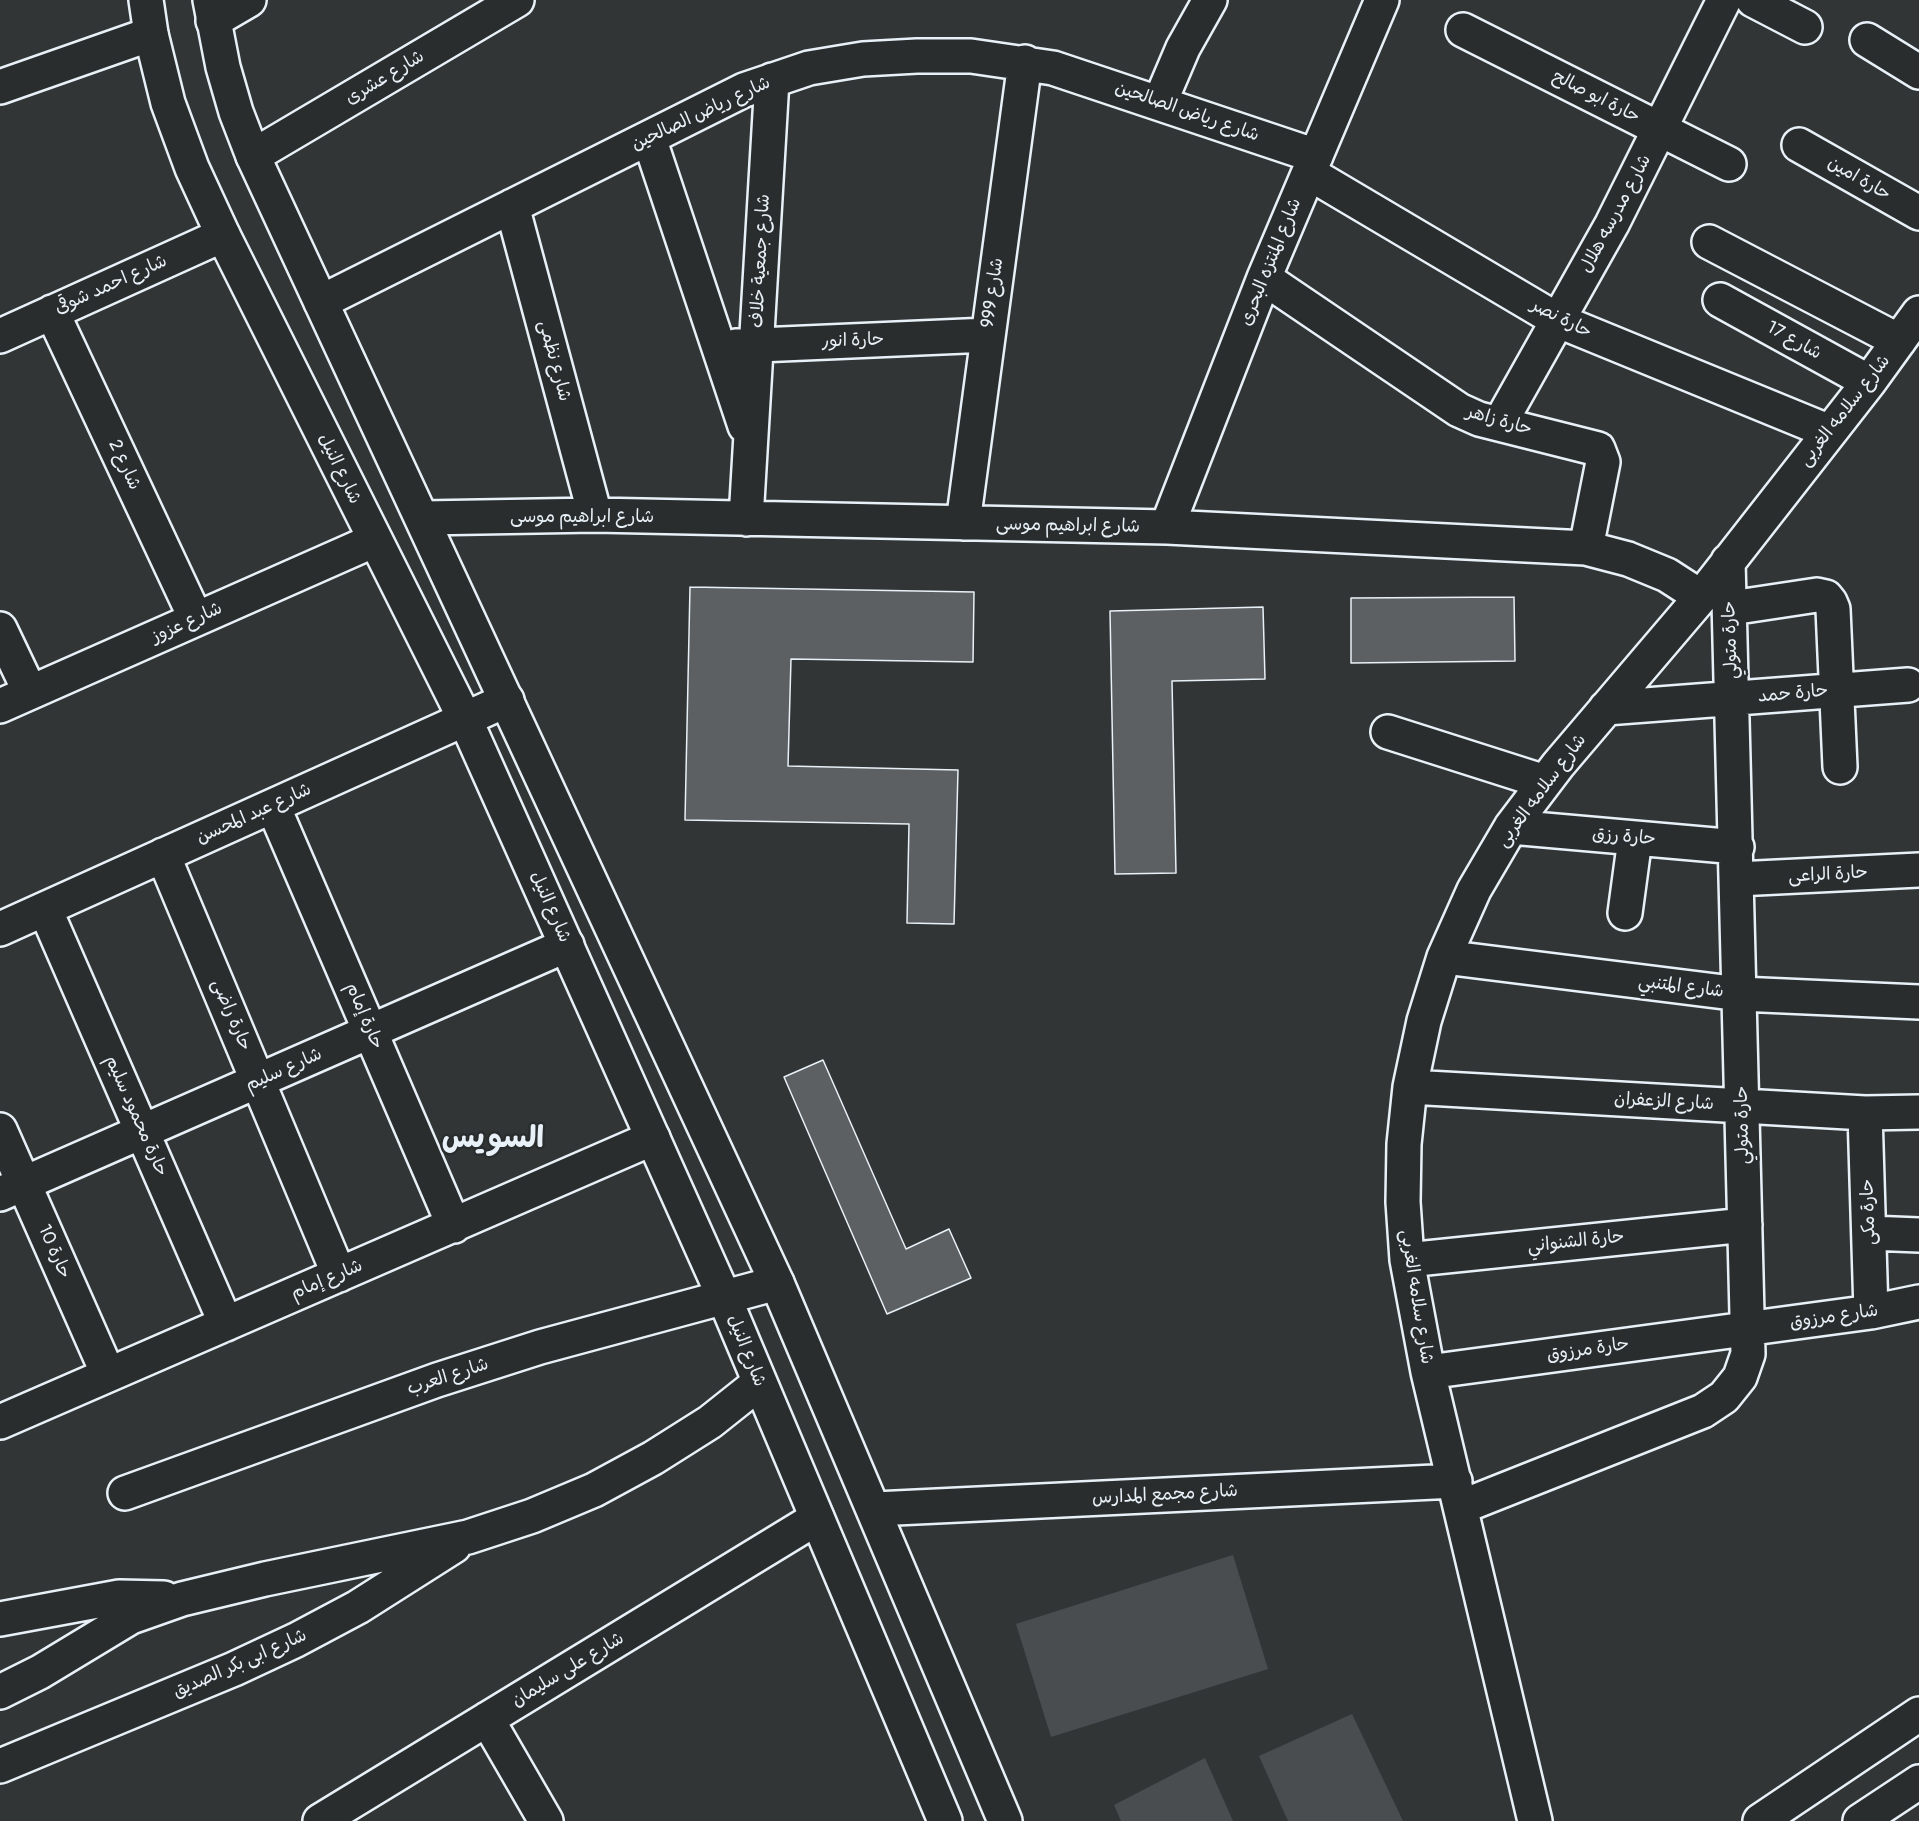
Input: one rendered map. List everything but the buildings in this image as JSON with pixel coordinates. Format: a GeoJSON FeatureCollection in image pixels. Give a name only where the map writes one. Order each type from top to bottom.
{"type":"FeatureCollection","features":[{"type":"Feature","properties":{"kind":"street","name":"شارع النيل"},"geometry":{"type":"LineString","coordinates":[[146,0],[151,34],[168,103],[192,168],[223,235],[465,719],[724,1297],[945,1821]]}},
{"type":"Feature","properties":{"kind":"street"},"geometry":{"type":"LineString","coordinates":[[249,0],[211,10],[237,112],[254,156],[777,1283],[875,1509],[1005,1821]]}},
{"type":"Feature","properties":{"kind":"street","name":"شارع عشرى"},"geometry":{"type":"LineString","coordinates":[[254,156],[517,0]]}},
{"type":"Feature","properties":{"kind":"street"},"geometry":{"type":"LineString","coordinates":[[1160,102],[1184,48],[1210,0]]}},
{"type":"Feature","properties":{"kind":"street","name":"شارع المنتزه البحرى"},"geometry":{"type":"LineString","coordinates":[[1167,528],[1264,278],[1382,0]]}},
{"type":"Feature","properties":{"kind":"street","name":"شارع مدرسه هلال"},"geometry":{"type":"LineString","coordinates":[[1500,423],[1559,321],[1661,130],[1724,0]]}},
{"type":"Feature","properties":{"kind":"street"},"geometry":{"type":"LineString","coordinates":[[1753,0],[1804,27]]}},
{"type":"Feature","properties":{"kind":"street","name":"حارة ابو صالح"},"geometry":{"type":"LineString","coordinates":[[1463,30],[1729,164]]}},
{"type":"Feature","properties":{"kind":"street"},"geometry":{"type":"LineString","coordinates":[[0,87],[151,34]]}},
{"type":"Feature","properties":{"kind":"street"},"geometry":{"type":"LineString","coordinates":[[1867,40],[1919,72]]}},
{"type":"Feature","properties":{"kind":"street","name":"شارع رياض الصالحين"},"geometry":{"type":"LineString","coordinates":[[321,302],[744,90],[809,68],[863,59],[971,56],[1025,62],[1080,76],[1160,102],[1312,164]]}},
{"type":"Feature","properties":{"kind":"street","name":"شارع 999"},"geometry":{"type":"LineString","coordinates":[[963,524],[1025,62]]}},
{"type":"Feature","properties":{"kind":"street","name":"شارع جمعية خلاف"},"geometry":{"type":"LineString","coordinates":[[746,519],[772,80]]}},
{"type":"Feature","properties":{"kind":"street","name":"شارع جمعية خلاف"},"geometry":{"type":"LineString","coordinates":[[649,138],[750,442]]}},
{"type":"Feature","properties":{"kind":"street","name":"حارة امين"},"geometry":{"type":"LineString","coordinates":[[1799,145],[1919,213]]}},
{"type":"Feature","properties":{"kind":"street","name":"حارة نصر"},"geometry":{"type":"LineString","coordinates":[[1312,164],[1559,321],[1830,432]]}},
{"type":"Feature","properties":{"kind":"street","name":"شارع نظمى"},"geometry":{"type":"LineString","coordinates":[[512,206],[596,515]]}},
{"type":"Feature","properties":{"kind":"street","name":"شارع احمد شوقى"},"geometry":{"type":"LineString","coordinates":[[0,336],[223,235]]}},
{"type":"Feature","properties":{"kind":"street"},"geometry":{"type":"LineString","coordinates":[[1709,242],[1912,327]]}},
{"type":"Feature","properties":{"kind":"street","name":"حارة زاهر"},"geometry":{"type":"LineString","coordinates":[[1264,278],[1460,410],[1479,419],[1598,449],[1603,462],[1586,548]]}},
{"type":"Feature","properties":{"kind":"street","name":"شارع 17"},"geometry":{"type":"LineString","coordinates":[[1720,300],[1869,382]]}},
{"type":"Feature","properties":{"kind":"street","name":"شارع 2"},"geometry":{"type":"LineString","coordinates":[[52,312],[196,619]]}},
{"type":"Feature","properties":{"kind":"street","name":"شارع سلامه الغربى"},"geometry":{"type":"LineString","coordinates":[[1535,1821],[1428,1372],[1407,1260],[1403,1202],[1404,1144],[1410,1087],[1424,1021],[1444,957],[1474,890],[1511,827],[1606,708],[1716,602],[1728,561],[1912,327]]}},
{"type":"Feature","properties":{"kind":"street","name":"حارة انور"},"geometry":{"type":"LineString","coordinates":[[719,346],[988,335]]}},
{"type":"Feature","properties":{"kind":"street","name":"شارع ابراهيم موسى"},"geometry":{"type":"LineString","coordinates":[[423,518],[596,515],[1167,528],[1586,548],[1628,559],[1667,575],[1716,602]]}},
{"type":"Feature","properties":{"kind":"street","name":"شارع عزوز"},"geometry":{"type":"LineString","coordinates":[[0,706],[375,540]]}},
{"type":"Feature","properties":{"kind":"street"},"geometry":{"type":"LineString","coordinates":[[1716,602],[1817,595],[1826,597],[1833,609],[1840,767]]}},
{"type":"Feature","properties":{"kind":"street","name":"حارة متولي"},"geometry":{"type":"LineString","coordinates":[[1458,1494],[1703,1411],[1724,1397],[1740,1377],[1748,1354],[1733,699],[1716,602]]}},
{"type":"Feature","properties":{"kind":"street"},"geometry":{"type":"LineString","coordinates":[[0,629],[30,692]]}},
{"type":"Feature","properties":{"kind":"street","name":"حارة حمد"},"geometry":{"type":"LineString","coordinates":[[1606,708],[1908,685]]}},
{"type":"Feature","properties":{"kind":"street","name":"شارع عبد المحسن"},"geometry":{"type":"LineString","coordinates":[[0,929],[507,700]]}},
{"type":"Feature","properties":{"kind":"street"},"geometry":{"type":"LineString","coordinates":[[1388,732],[1545,782]]}},
{"type":"Feature","properties":{"kind":"street","name":"حارة إمام"},"geometry":{"type":"LineString","coordinates":[[273,806],[454,1226]]}},
{"type":"Feature","properties":{"kind":"street","name":"حارة رزق"},"geometry":{"type":"LineString","coordinates":[[1511,827],[1737,847]]}},
{"type":"Feature","properties":{"kind":"street"},"geometry":{"type":"LineString","coordinates":[[1625,914],[1635,839]]}},
{"type":"Feature","properties":{"kind":"street","name":"حارة راضى"},"geometry":{"type":"LineString","coordinates":[[163,855],[339,1275]]}},
{"type":"Feature","properties":{"kind":"street","name":"حارة الراعى"},"geometry":{"type":"LineString","coordinates":[[1737,879],[1919,870]]}},
{"type":"Feature","properties":{"kind":"street","name":"حارة محمود سليم"},"geometry":{"type":"LineString","coordinates":[[45,909],[226,1324]]}},
{"type":"Feature","properties":{"kind":"street","name":"شارع سليم"},"geometry":{"type":"LineString","coordinates":[[12,1189],[567,945]]}},
{"type":"Feature","properties":{"kind":"street","name":"شارع المتنبي"},"geometry":{"type":"LineString","coordinates":[[1444,957],[1740,994],[1919,1002]]}},
{"type":"Feature","properties":{"kind":"street","name":"شارع الزعفران"},"geometry":{"type":"LineString","coordinates":[[1410,1087],[1865,1113],[1919,1112]]}},
{"type":"Feature","properties":{"kind":"street","name":"حارة مكى"},"geometry":{"type":"LineString","coordinates":[[1865,1113],[1871,1312]]}},
{"type":"Feature","properties":{"kind":"street","name":"حارة 10"},"geometry":{"type":"LineString","coordinates":[[0,1130],[12,1189],[108,1374]]}},
{"type":"Feature","properties":{"kind":"street","name":"شارع إمام"},"geometry":{"type":"LineString","coordinates":[[0,1422],[653,1138]]}},
{"type":"Feature","properties":{"kind":"street","name":"حارة الشنواني"},"geometry":{"type":"LineString","coordinates":[[1407,1260],[1745,1225]]}},
{"type":"Feature","properties":{"kind":"street"},"geometry":{"type":"LineString","coordinates":[[1870,1233],[1919,1235]]}},
{"type":"Feature","properties":{"kind":"street","name":"شارع العرب"},"geometry":{"type":"LineString","coordinates":[[125,1493],[437,1380],[540,1347],[777,1283]]}},
{"type":"Feature","properties":{"kind":"street","name":"شارع مرزوق"},"geometry":{"type":"LineString","coordinates":[[1748,1328],[1871,1312],[1919,1302]]}},
{"type":"Feature","properties":{"kind":"street","name":"حارة مرزوق"},"geometry":{"type":"LineString","coordinates":[[1428,1372],[1748,1328]]}},
{"type":"Feature","properties":{"kind":"street","name":"شارع ابى بكر الصديق"},"geometry":{"type":"LineString","coordinates":[[0,1692],[131,1617],[182,1599],[468,1537],[532,1516],[594,1490],[672,1446],[710,1422],[759,1383]]}},
{"type":"Feature","properties":{"kind":"street","name":"شارع مجمع المدارس"},"geometry":{"type":"LineString","coordinates":[[875,1509],[1458,1494]]}},
{"type":"Feature","properties":{"kind":"street","name":"شارع على سليمان"},"geometry":{"type":"LineString","coordinates":[[320,1821],[817,1518]]}},
{"type":"Feature","properties":{"kind":"street","name":"شارع ابى بكر الصديق"},"geometry":{"type":"LineString","coordinates":[[0,1766],[234,1669],[296,1640],[358,1607],[468,1537]]}},
{"type":"Feature","properties":{"kind":"street"},"geometry":{"type":"LineString","coordinates":[[0,1619],[119,1597],[151,1596],[182,1599]]}},
{"type":"Feature","properties":{"kind":"street"},"geometry":{"type":"LineString","coordinates":[[1760,1821],[1919,1714]]}},
{"type":"Feature","properties":{"kind":"street"},"geometry":{"type":"LineString","coordinates":[[488,1719],[546,1821]]}},
{"type":"Feature","properties":{"kind":"street"},"geometry":{"type":"LineString","coordinates":[[1860,1821],[1919,1782]]}},
{"type":"Feature","properties":{"kind":"shaded area"},"geometry":{"type":"Polygon","coordinates":[[[1233,1555],[1268,1669],[1051,1737],[1016,1624],[1233,1555]]]}},
{"type":"Feature","properties":{"kind":"shaded area"},"geometry":{"type":"Polygon","coordinates":[[[1352,1714],[1403,1821],[1288,1821],[1259,1756],[1352,1714]]]}},
{"type":"Feature","properties":{"kind":"shaded area"},"geometry":{"type":"Polygon","coordinates":[[[1205,1758],[1233,1821],[1121,1821],[1114,1805],[1205,1758]]]}},
{"type":"Feature","properties":{"kind":"district","name":"السويس"},"geometry":{"type":"Point","coordinates":[493,1139]}}]}
